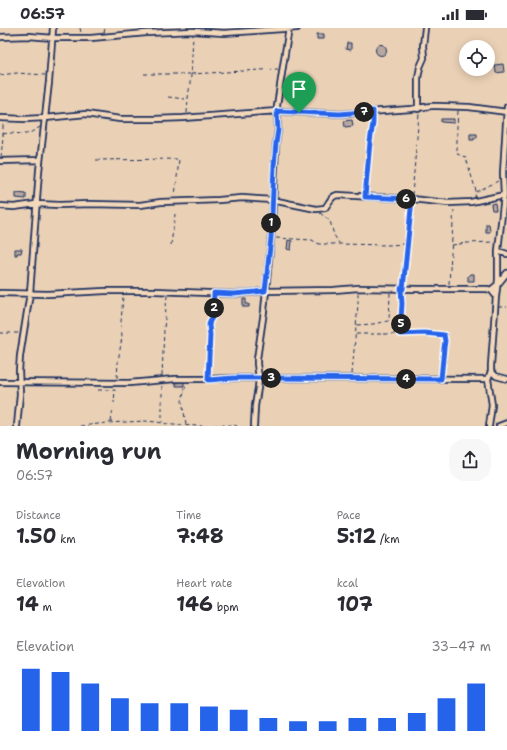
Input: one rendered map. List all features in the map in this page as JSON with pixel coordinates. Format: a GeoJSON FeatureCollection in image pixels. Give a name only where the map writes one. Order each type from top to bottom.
{"type":"FeatureCollection","features":[{"type":"Feature","properties":{"kind":"street"},"geometry":{"type":"LineString","coordinates":[[17,426],[20,394],[20,356],[30,293],[36,204],[46,118],[53,28]]}},
{"type":"Feature","properties":{"kind":"street"},"geometry":{"type":"LineString","coordinates":[[254,426],[259,378],[257,359],[271,238],[272,200],[278,130],[277,100],[289,28]]}},
{"type":"Feature","properties":{"kind":"street"},"geometry":{"type":"LineString","coordinates":[[0,37],[29,36],[53,38],[91,38],[146,33],[193,31],[224,33],[297,28]]}},
{"type":"Feature","properties":{"kind":"street"},"geometry":{"type":"LineString","coordinates":[[419,109],[418,78],[420,67],[424,58],[423,46],[425,28]]}},
{"type":"Feature","properties":{"kind":"street"},"geometry":{"type":"LineString","coordinates":[[2,118],[46,118],[86,114],[120,118],[155,119],[277,111],[340,114],[419,109],[431,106],[470,107],[507,111],[503,175],[504,195],[498,251],[498,284],[495,305],[491,371],[488,379],[492,405],[489,426]]}},
{"type":"Feature","properties":{"kind":"street"},"geometry":{"type":"LineString","coordinates":[[0,161],[40,160]]}},
{"type":"Feature","properties":{"kind":"street"},"geometry":{"type":"LineString","coordinates":[[503,175],[507,169]]}},
{"type":"Feature","properties":{"kind":"street"},"geometry":{"type":"LineString","coordinates":[[0,206],[17,207],[36,204],[140,205],[161,202],[237,198],[272,200],[313,208],[325,208],[332,197],[336,195],[453,203],[473,202],[504,195]]}},
{"type":"Feature","properties":{"kind":"street"},"geometry":{"type":"LineString","coordinates":[[498,251],[507,254]]}},
{"type":"Feature","properties":{"kind":"street"},"geometry":{"type":"LineString","coordinates":[[491,290],[507,273]]}},
{"type":"Feature","properties":{"kind":"street"},"geometry":{"type":"LineString","coordinates":[[0,293],[48,294],[87,291],[156,291],[234,294],[265,291],[391,288],[488,289],[491,290],[496,296]]}},
{"type":"Feature","properties":{"kind":"street"},"geometry":{"type":"LineString","coordinates":[[491,371],[496,376],[507,378]]}},
{"type":"Feature","properties":{"kind":"street"},"geometry":{"type":"LineString","coordinates":[[0,382],[129,383],[162,380],[208,380],[234,378],[488,379]]}},
{"type":"Feature","properties":{"kind":"street"},"geometry":{"type":"LineString","coordinates":[[499,426],[507,424]]}},
{"type":"Feature","properties":{"kind":"path"},"geometry":{"type":"LineString","coordinates":[[187,118],[193,31]]}},
{"type":"Feature","properties":{"kind":"path"},"geometry":{"type":"LineString","coordinates":[[144,74],[190,74],[283,68]]}},
{"type":"Feature","properties":{"kind":"path"},"geometry":{"type":"LineString","coordinates":[[0,75],[17,73],[50,76]]}},
{"type":"Feature","properties":{"kind":"path"},"geometry":{"type":"LineString","coordinates":[[168,97],[185,99]]}},
{"type":"Feature","properties":{"kind":"path"},"geometry":{"type":"LineString","coordinates":[[459,107],[457,152],[459,155],[466,158],[476,192],[473,202]]}},
{"type":"Feature","properties":{"kind":"path"},"geometry":{"type":"LineString","coordinates":[[400,334],[402,289],[408,244],[419,109]]}},
{"type":"Feature","properties":{"kind":"path"},"geometry":{"type":"LineString","coordinates":[[365,197],[373,111]]}},
{"type":"Feature","properties":{"kind":"path"},"geometry":{"type":"LineString","coordinates":[[0,161],[3,134],[2,118]]}},
{"type":"Feature","properties":{"kind":"path"},"geometry":{"type":"LineString","coordinates":[[3,134],[26,134],[44,126]]}},
{"type":"Feature","properties":{"kind":"path"},"geometry":{"type":"LineString","coordinates":[[96,160],[179,159],[174,199]]}},
{"type":"Feature","properties":{"kind":"path"},"geometry":{"type":"LineString","coordinates":[[476,192],[494,184],[503,175]]}},
{"type":"Feature","properties":{"kind":"path"},"geometry":{"type":"LineString","coordinates":[[449,289],[454,218],[453,203]]}},
{"type":"Feature","properties":{"kind":"path"},"geometry":{"type":"LineString","coordinates":[[313,208],[330,221],[334,235],[339,244]]}},
{"type":"Feature","properties":{"kind":"path"},"geometry":{"type":"LineString","coordinates":[[171,245],[175,214]]}},
{"type":"Feature","properties":{"kind":"path"},"geometry":{"type":"LineString","coordinates":[[271,238],[312,240],[319,244],[388,246],[408,244]]}},
{"type":"Feature","properties":{"kind":"path"},"geometry":{"type":"LineString","coordinates":[[451,245],[499,242]]}},
{"type":"Feature","properties":{"kind":"path"},"geometry":{"type":"LineString","coordinates":[[352,378],[358,288]]}},
{"type":"Feature","properties":{"kind":"path"},"geometry":{"type":"LineString","coordinates":[[356,325],[373,324],[389,320],[391,288]]}},
{"type":"Feature","properties":{"kind":"path"},"geometry":{"type":"LineString","coordinates":[[117,383],[118,362],[122,337],[121,322],[123,291]]}},
{"type":"Feature","properties":{"kind":"path"},"geometry":{"type":"LineString","coordinates":[[162,423],[162,380],[167,293]]}},
{"type":"Feature","properties":{"kind":"path"},"geometry":{"type":"LineString","coordinates":[[208,380],[209,325],[213,316],[214,293]]}},
{"type":"Feature","properties":{"kind":"path"},"geometry":{"type":"LineString","coordinates":[[495,305],[507,307]]}},
{"type":"Feature","properties":{"kind":"path"},"geometry":{"type":"LineString","coordinates":[[0,333],[23,333]]}},
{"type":"Feature","properties":{"kind":"path"},"geometry":{"type":"LineString","coordinates":[[356,334],[424,333],[444,335],[445,341],[441,379]]}},
{"type":"Feature","properties":{"kind":"path"},"geometry":{"type":"LineString","coordinates":[[186,379],[186,386],[182,401],[186,425]]}},
{"type":"Feature","properties":{"kind":"path"},"geometry":{"type":"LineString","coordinates":[[98,390],[115,390],[114,403]]}},
{"type":"Feature","properties":{"kind":"path"},"geometry":{"type":"LineString","coordinates":[[112,426],[113,408]]}},
{"type":"Feature","properties":{"kind":"path"},"geometry":{"type":"LineString","coordinates":[[81,426],[112,422],[145,421],[173,425],[237,426]]}},
{"type":"Feature","properties":{"kind":"building"},"geometry":{"type":"Polygon","coordinates":[[[317,34],[324,34],[324,39],[317,39],[317,34]]]}},
{"type":"Feature","properties":{"kind":"building"},"geometry":{"type":"Polygon","coordinates":[[[347,43],[351,43],[351,50],[346,49],[347,43]]]}},
{"type":"Feature","properties":{"kind":"building"},"geometry":{"type":"Polygon","coordinates":[[[379,45],[383,45],[385,46],[385,54],[379,55],[376,52],[376,48],[379,45]]]}},
{"type":"Feature","properties":{"kind":"building"},"geometry":{"type":"Polygon","coordinates":[[[503,64],[504,72],[496,73],[495,65],[503,64]]]}},
{"type":"Feature","properties":{"kind":"building"},"geometry":{"type":"Polygon","coordinates":[[[441,119],[454,119],[454,123],[441,122],[441,119]]]}},
{"type":"Feature","properties":{"kind":"building"},"geometry":{"type":"Polygon","coordinates":[[[352,120],[353,126],[345,127],[344,121],[352,120]]]}},
{"type":"Feature","properties":{"kind":"building"},"geometry":{"type":"Polygon","coordinates":[[[470,134],[477,134],[477,138],[470,140],[470,134]]]}},
{"type":"Feature","properties":{"kind":"building"},"geometry":{"type":"Polygon","coordinates":[[[16,193],[26,194],[26,199],[16,198],[16,193]]]}},
{"type":"Feature","properties":{"kind":"building"},"geometry":{"type":"Polygon","coordinates":[[[495,203],[496,210],[492,210],[491,204],[495,203]]]}},
{"type":"Feature","properties":{"kind":"building"},"geometry":{"type":"Polygon","coordinates":[[[486,224],[489,224],[490,232],[486,232],[486,224]]]}},
{"type":"Feature","properties":{"kind":"building"},"geometry":{"type":"Polygon","coordinates":[[[288,240],[292,241],[291,250],[287,249],[288,240]]]}},
{"type":"Feature","properties":{"kind":"building"},"geometry":{"type":"Polygon","coordinates":[[[15,249],[22,249],[21,253],[17,253],[17,255],[15,255],[15,249]]]}},
{"type":"Feature","properties":{"kind":"building"},"geometry":{"type":"Polygon","coordinates":[[[470,274],[474,274],[474,281],[468,281],[468,276],[470,274]]]}},
{"type":"Feature","properties":{"kind":"building"},"geometry":{"type":"Polygon","coordinates":[[[243,299],[246,299],[246,304],[249,304],[249,307],[243,307],[243,299]]]}},
{"type":"Feature","properties":{"kind":"building"},"geometry":{"type":"Polygon","coordinates":[[[184,382],[184,386],[176,386],[176,383],[184,382]]]}},
{"type":"Feature","properties":{"kind":"route"},"geometry":{"type":"LineString","coordinates":[[277,111],[299,113],[340,114],[373,111],[365,197],[412,199],[403,289],[401,288],[402,304],[400,334],[444,334],[445,341],[441,379],[234,378],[208,380],[209,325],[213,316],[214,293],[234,294],[265,291],[270,259],[274,166],[279,124],[277,111]]}}]}
